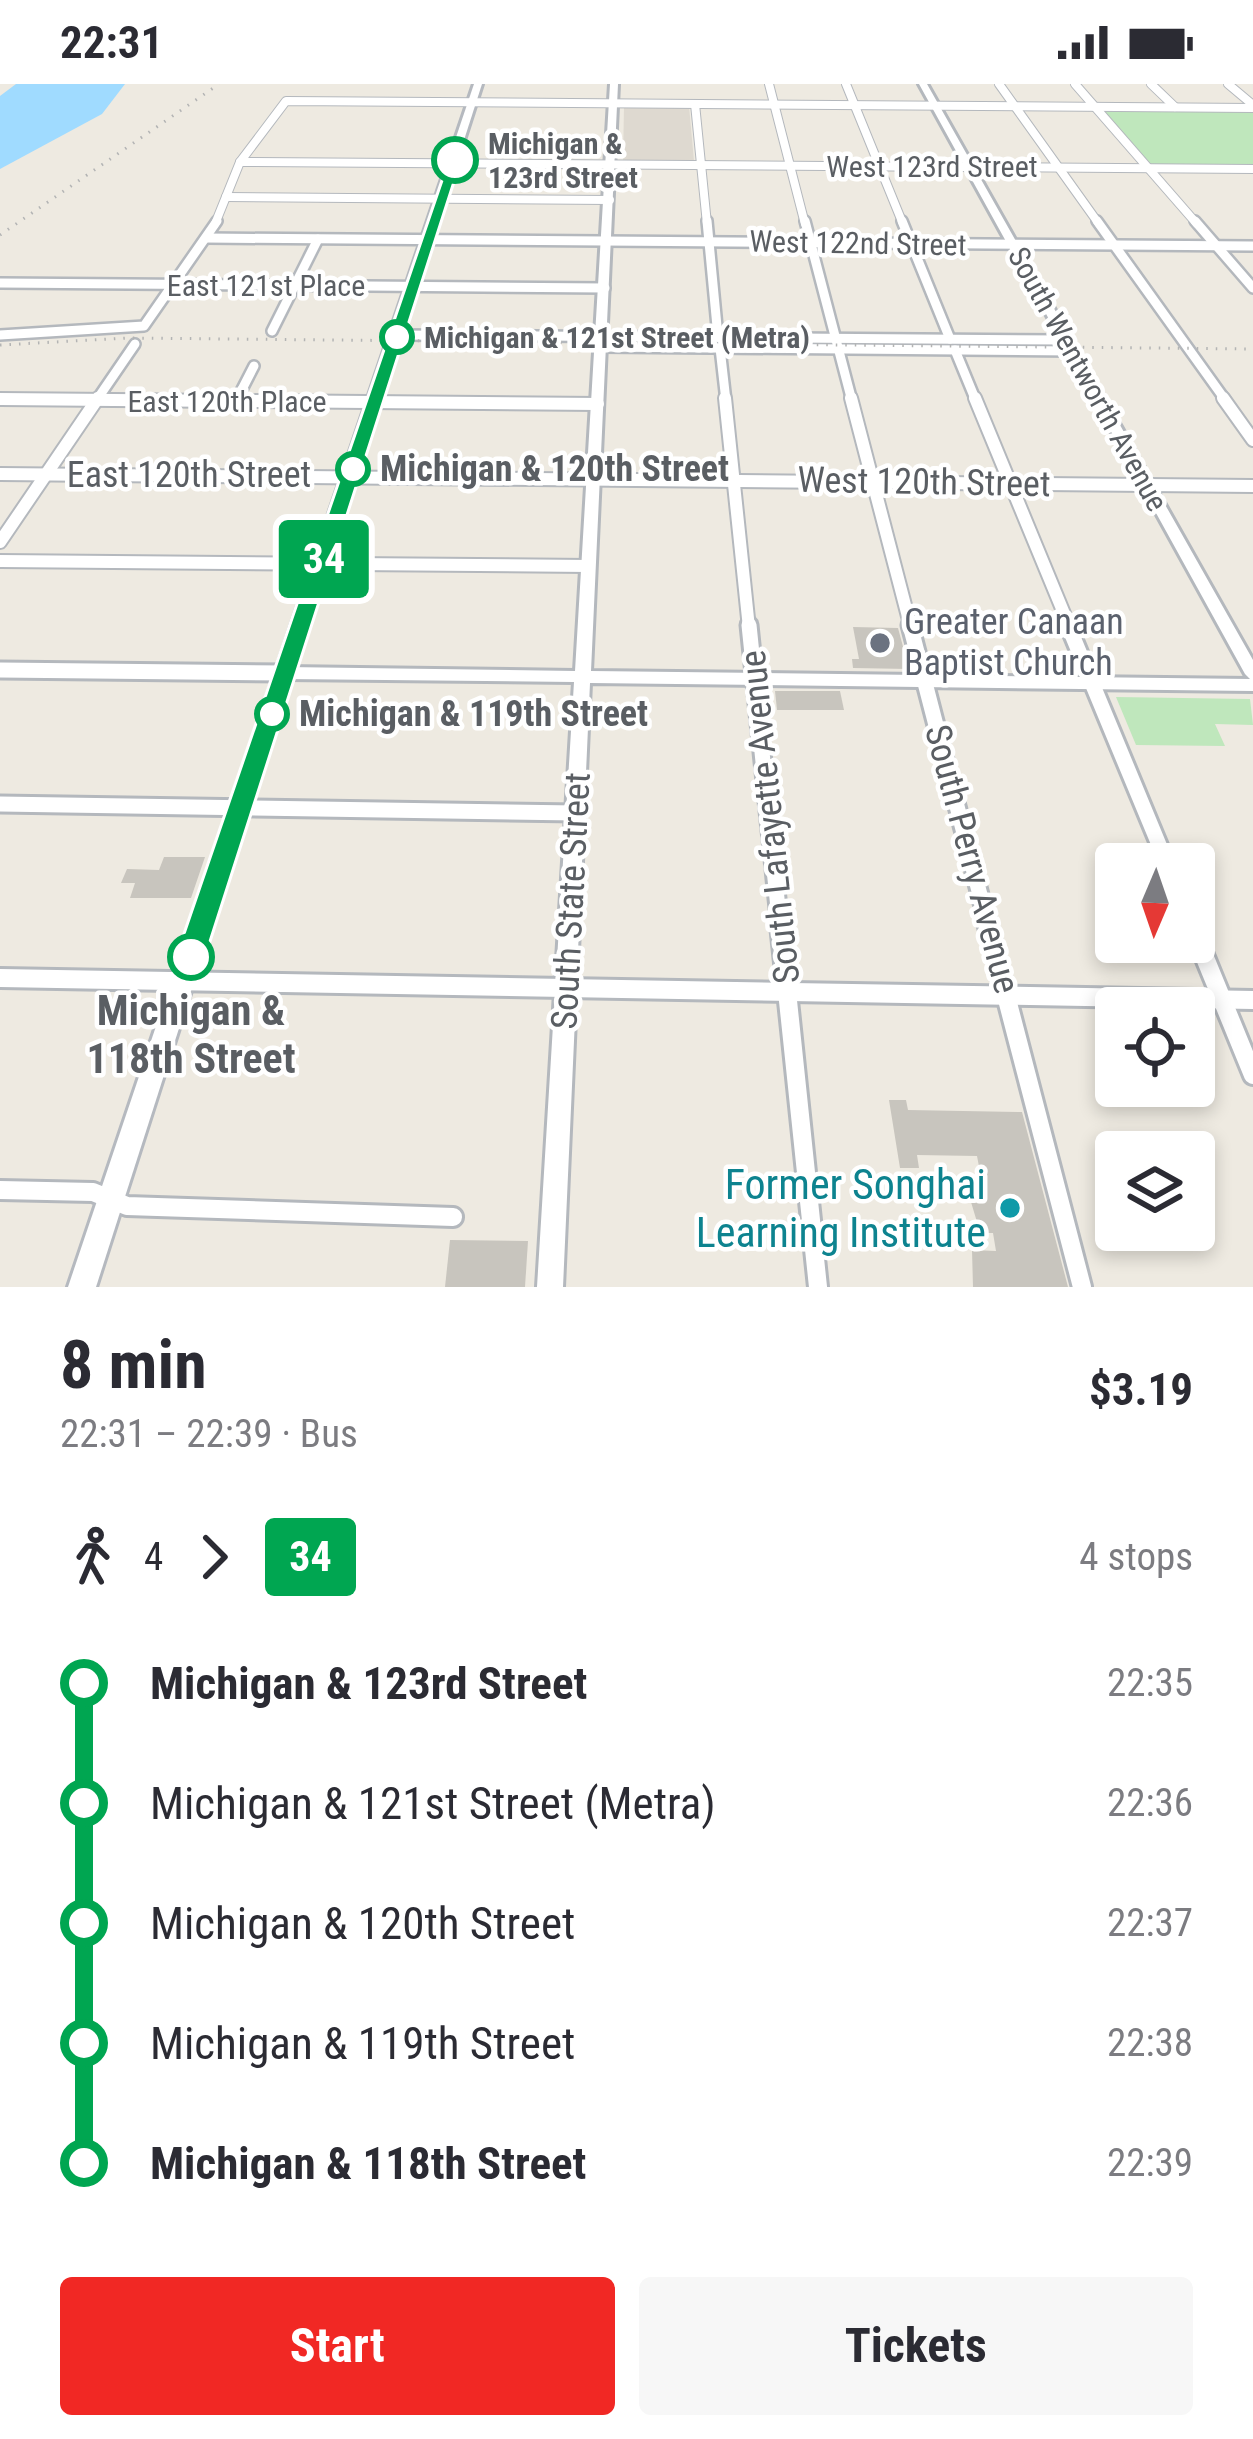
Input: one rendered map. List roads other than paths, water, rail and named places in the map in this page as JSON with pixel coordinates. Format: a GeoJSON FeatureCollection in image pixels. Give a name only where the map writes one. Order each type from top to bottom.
{"type":"FeatureCollection","features":[{"type":"Feature","properties":{"kind":"main road"},"geometry":{"type":"LineString","coordinates":[[82,1287],[478,84]]}},
{"type":"Feature","properties":{"kind":"street","name":"South State Street"},"geometry":{"type":"LineString","coordinates":[[550,1287],[614,84]]}},
{"type":"Feature","properties":{"kind":"street","name":"South Perry Avenue"},"geometry":{"type":"LineString","coordinates":[[769,84],[1082,1287]]}},
{"type":"Feature","properties":{"kind":"street"},"geometry":{"type":"LineString","coordinates":[[846,84],[1158,843]]}},
{"type":"Feature","properties":{"kind":"street","name":"South Wentworth Avenue"},"geometry":{"type":"LineString","coordinates":[[922,84],[1253,674]]}},
{"type":"Feature","properties":{"kind":"street"},"geometry":{"type":"LineString","coordinates":[[999,84],[1253,440]]}},
{"type":"Feature","properties":{"kind":"street"},"geometry":{"type":"LineString","coordinates":[[1075,84],[1253,288]]}},
{"type":"Feature","properties":{"kind":"street"},"geometry":{"type":"LineString","coordinates":[[1151,84],[1174,107]]}},
{"type":"Feature","properties":{"kind":"street"},"geometry":{"type":"LineString","coordinates":[[1228,84],[1253,106]]}},
{"type":"Feature","properties":{"kind":"street"},"geometry":{"type":"LineString","coordinates":[[0,334],[144,326],[206,238],[240,161],[286,101],[1253,106]]}},
{"type":"Feature","properties":{"kind":"street","name":"South Lafayette Avenue"},"geometry":{"type":"LineString","coordinates":[[695,104],[818,1287]]}},
{"type":"Feature","properties":{"kind":"street","name":"West 123rd Street"},"geometry":{"type":"LineString","coordinates":[[240,161],[1253,169]]}},
{"type":"Feature","properties":{"kind":"street"},"geometry":{"type":"LineString","coordinates":[[1240,169],[1253,181]]}},
{"type":"Feature","properties":{"kind":"street"},"geometry":{"type":"LineString","coordinates":[[226,197],[610,200]]}},
{"type":"Feature","properties":{"kind":"street","name":"West 122nd Street"},"geometry":{"type":"LineString","coordinates":[[206,238],[1253,246]]}},
{"type":"Feature","properties":{"kind":"street"},"geometry":{"type":"LineString","coordinates":[[272,331],[318,239]]}},
{"type":"Feature","properties":{"kind":"street","name":"East 121st Place"},"geometry":{"type":"LineString","coordinates":[[0,283],[605,288]]}},
{"type":"Feature","properties":{"kind":"street"},"geometry":{"type":"LineString","coordinates":[[398,335],[602,342],[1069,346]]}},
{"type":"Feature","properties":{"kind":"street"},"geometry":{"type":"LineString","coordinates":[[0,542],[135,344]]}},
{"type":"Feature","properties":{"kind":"street"},"geometry":{"type":"LineString","coordinates":[[236,401],[254,366]]}},
{"type":"Feature","properties":{"kind":"street","name":"East 120th Place"},"geometry":{"type":"LineString","coordinates":[[0,400],[598,404]]}},
{"type":"Feature","properties":{"kind":"street","name":"East 120th Street"},"geometry":{"type":"LineString","coordinates":[[0,473],[594,478]]}},
{"type":"Feature","properties":{"kind":"street","name":"West 120th Street"},"geometry":{"type":"LineString","coordinates":[[594,478],[1253,486]]}},
{"type":"Feature","properties":{"kind":"street"},"geometry":{"type":"LineString","coordinates":[[0,561],[589,566]]}},
{"type":"Feature","properties":{"kind":"street"},"geometry":{"type":"LineString","coordinates":[[0,670],[1253,685]]}},
{"type":"Feature","properties":{"kind":"street"},"geometry":{"type":"LineString","coordinates":[[0,804],[576,813]]}},
{"type":"Feature","properties":{"kind":"street"},"geometry":{"type":"LineString","coordinates":[[1207,963],[1253,1075]]}},
{"type":"Feature","properties":{"kind":"street"},"geometry":{"type":"LineString","coordinates":[[0,978],[1253,1000]]}},
{"type":"Feature","properties":{"kind":"street"},"geometry":{"type":"LineString","coordinates":[[0,1190],[93,1192],[127,1206],[452,1216]]}},
{"type":"Feature","properties":{"kind":"water"},"geometry":{"type":"Polygon","coordinates":[[[16,84],[125,84],[102,114],[0,169],[0,96],[16,84]]]}},
{"type":"Feature","properties":{"kind":"railway"},"geometry":{"type":"LineString","coordinates":[[0,235],[219,84]]}},
{"type":"Feature","properties":{"kind":"railway"},"geometry":{"type":"LineString","coordinates":[[0,345],[128,338],[1253,349]]}},
{"type":"Feature","properties":{"kind":"place","name":"Michigan & 123rd Street"},"geometry":{"type":"Point","coordinates":[455,160]}},
{"type":"Feature","properties":{"kind":"place","name":"Michigan & 121st Street (Metra)"},"geometry":{"type":"Point","coordinates":[397,337]}},
{"type":"Feature","properties":{"kind":"place","name":"Michigan & 120th Street"},"geometry":{"type":"Point","coordinates":[353,469]}},
{"type":"Feature","properties":{"kind":"place","name":"Greater Canaan Baptist Church"},"geometry":{"type":"Point","coordinates":[880,643]}},
{"type":"Feature","properties":{"kind":"place","name":"Michigan & 119th Street"},"geometry":{"type":"Point","coordinates":[272,714]}},
{"type":"Feature","properties":{"kind":"place","name":"Michigan & 118th Street"},"geometry":{"type":"Point","coordinates":[191,957]}},
{"type":"Feature","properties":{"kind":"place","name":"Former Songhai Learning Institute"},"geometry":{"type":"Point","coordinates":[1010,1208]}}]}
